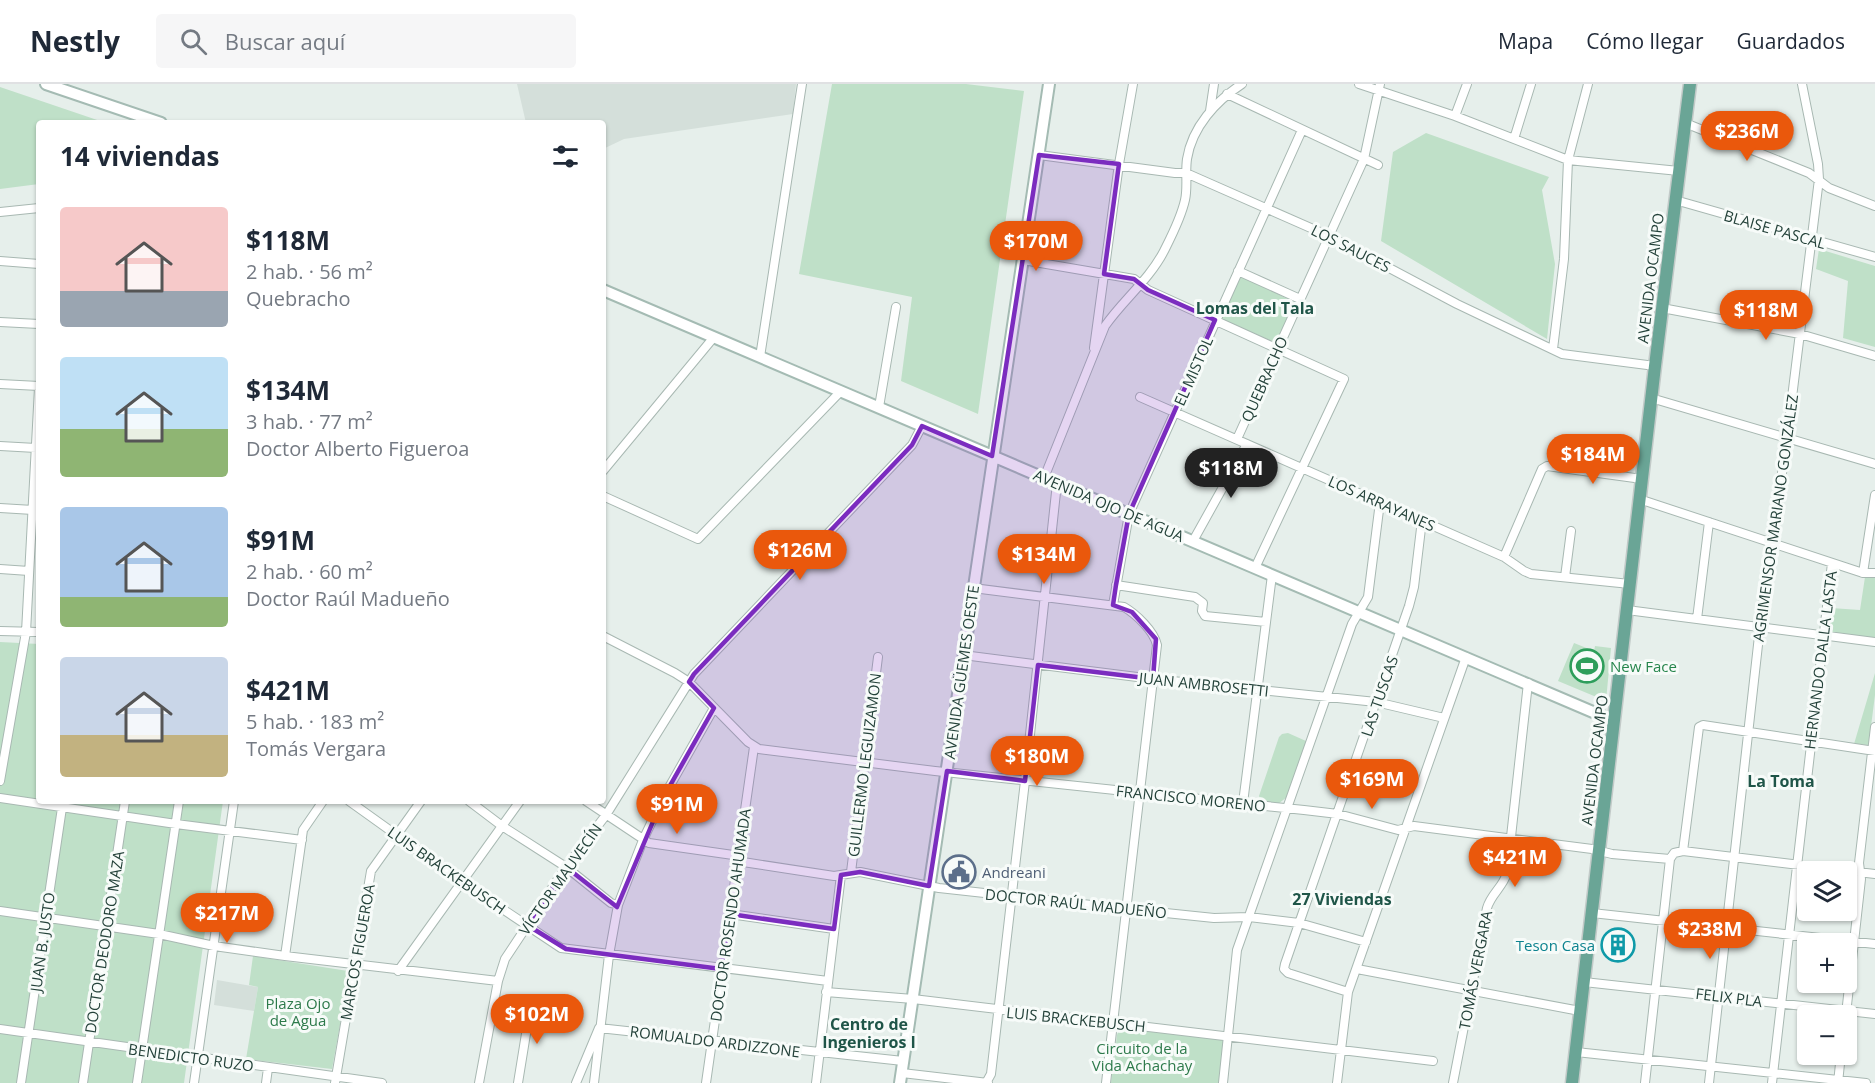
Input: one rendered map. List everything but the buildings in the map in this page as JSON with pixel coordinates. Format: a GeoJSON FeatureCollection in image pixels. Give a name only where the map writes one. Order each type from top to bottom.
{"type":"FeatureCollection","features":[{"type":"Feature","properties":{"kind":"main road"},"geometry":{"type":"LineString","coordinates":[[46,84],[152,120]]}},
{"type":"Feature","properties":{"kind":"main road","name":"AVENIDA GÜEMES OESTE"},"geometry":{"type":"LineString","coordinates":[[901,1078],[1049,84]]}},
{"type":"Feature","properties":{"kind":"main road","name":"AVENIDA OCAMPO"},"geometry":{"type":"LineString","coordinates":[[1572,1083],[1651,398],[1690,84]]}},
{"type":"Feature","properties":{"kind":"main road","name":"AVENIDA OJO DE AGUA"},"geometry":{"type":"LineString","coordinates":[[606,291],[1614,721]]}},
{"type":"Feature","properties":{"kind":"street"},"geometry":{"type":"LineString","coordinates":[[760,357],[802,84]]}},
{"type":"Feature","properties":{"kind":"street"},"geometry":{"type":"LineString","coordinates":[[1094,355],[1094,337],[1133,84]]}},
{"type":"Feature","properties":{"kind":"street"},"geometry":{"type":"LineString","coordinates":[[1209,113],[1214,84]]}},
{"type":"Feature","properties":{"kind":"street"},"geometry":{"type":"LineString","coordinates":[[1044,478],[1105,326],[1118,307],[1157,263],[1181,213],[1186,192],[1187,159],[1194,139],[1209,113],[1227,94],[1242,84]]}},
{"type":"Feature","properties":{"kind":"street"},"geometry":{"type":"LineString","coordinates":[[1359,84],[1379,87],[1568,160],[1679,171]]}},
{"type":"Feature","properties":{"kind":"street"},"geometry":{"type":"LineString","coordinates":[[1455,116],[1467,84]]}},
{"type":"Feature","properties":{"kind":"street"},"geometry":{"type":"LineString","coordinates":[[1514,139],[1531,84]]}},
{"type":"Feature","properties":{"kind":"street"},"geometry":{"type":"LineString","coordinates":[[1553,350],[1564,260],[1568,160],[1588,84]]}},
{"type":"Feature","properties":{"kind":"street","name":"AGRIMENSOR MARIANO GONZÁLEZ"},"geometry":{"type":"LineString","coordinates":[[1709,1083],[1760,627],[1820,179],[1802,84]]}},
{"type":"Feature","properties":{"kind":"street","name":"QUEBRACHO"},"geometry":{"type":"LineString","coordinates":[[1237,439],[1364,159],[1379,87]]}},
{"type":"Feature","properties":{"kind":"street"},"geometry":{"type":"LineString","coordinates":[[1227,94],[1378,165]]}},
{"type":"Feature","properties":{"kind":"street"},"geometry":{"type":"LineString","coordinates":[[1685,123],[1809,173],[1829,188],[1875,206]]}},
{"type":"Feature","properties":{"kind":"street","name":"EL MISTOL"},"geometry":{"type":"LineString","coordinates":[[1113,605],[1129,514],[1302,130]]}},
{"type":"Feature","properties":{"kind":"street","name":"LOS SAUCES"},"geometry":{"type":"LineString","coordinates":[[1039,155],[1186,173],[1329,236],[1456,304],[1553,350],[1571,356],[1655,366]]}},
{"type":"Feature","properties":{"kind":"street","name":"BLAISE PASCAL"},"geometry":{"type":"LineString","coordinates":[[1675,200],[1875,258]]}},
{"type":"Feature","properties":{"kind":"street"},"geometry":{"type":"LineString","coordinates":[[0,212],[36,208]]}},
{"type":"Feature","properties":{"kind":"street"},"geometry":{"type":"LineString","coordinates":[[1023,260],[1134,279],[1148,290],[1344,379],[1255,568]]}},
{"type":"Feature","properties":{"kind":"street"},"geometry":{"type":"LineString","coordinates":[[0,261],[36,264]]}},
{"type":"Feature","properties":{"kind":"street"},"geometry":{"type":"LineString","coordinates":[[1238,271],[1300,299]]}},
{"type":"Feature","properties":{"kind":"street"},"geometry":{"type":"LineString","coordinates":[[879,407],[896,307]]}},
{"type":"Feature","properties":{"kind":"street"},"geometry":{"type":"LineString","coordinates":[[1662,308],[1800,334],[1875,356]]}},
{"type":"Feature","properties":{"kind":"street"},"geometry":{"type":"LineString","coordinates":[[0,322],[36,324]]}},
{"type":"Feature","properties":{"kind":"street"},"geometry":{"type":"LineString","coordinates":[[606,467],[714,337]]}},
{"type":"Feature","properties":{"kind":"street"},"geometry":{"type":"LineString","coordinates":[[0,384],[36,387]]}},
{"type":"Feature","properties":{"kind":"street"},"geometry":{"type":"LineString","coordinates":[[606,497],[698,539],[841,390]]}},
{"type":"Feature","properties":{"kind":"street","name":"LOS ARRAYANES"},"geometry":{"type":"LineString","coordinates":[[1140,397],[1504,557],[1524,571],[1532,574],[1630,584]]}},
{"type":"Feature","properties":{"kind":"street"},"geometry":{"type":"LineString","coordinates":[[1651,398],[1875,464]]}},
{"type":"Feature","properties":{"kind":"street","name":"VÍCTOR MAUVECÍN"},"geometry":{"type":"LineString","coordinates":[[479,1083],[498,981],[505,958],[566,867],[606,815],[688,682],[912,445],[922,426]]}},
{"type":"Feature","properties":{"kind":"street","name":"QUEBRACHO"},"geometry":{"type":"LineString","coordinates":[[1192,541],[1247,444]]}},
{"type":"Feature","properties":{"kind":"street"},"geometry":{"type":"LineString","coordinates":[[0,446],[36,448],[26,632],[0,781]]}},
{"type":"Feature","properties":{"kind":"street"},"geometry":{"type":"LineString","coordinates":[[1504,557],[1542,469],[1547,466],[1642,478]]}},
{"type":"Feature","properties":{"kind":"street"},"geometry":{"type":"LineString","coordinates":[[901,1078],[987,1083],[991,1074],[1057,483]]}},
{"type":"Feature","properties":{"kind":"street"},"geometry":{"type":"LineString","coordinates":[[1863,573],[1875,495]]}},
{"type":"Feature","properties":{"kind":"street"},"geometry":{"type":"LineString","coordinates":[[1640,499],[1863,573],[1875,573]]}},
{"type":"Feature","properties":{"kind":"street"},"geometry":{"type":"LineString","coordinates":[[1223,1083],[1235,960],[1352,624],[1368,597],[1380,502]]}},
{"type":"Feature","properties":{"kind":"street"},"geometry":{"type":"LineString","coordinates":[[0,508],[33,510]]}},
{"type":"Feature","properties":{"kind":"street","name":"LAS TUSCAS"},"geometry":{"type":"LineString","coordinates":[[1348,992],[1288,973],[1284,969],[1402,629],[1414,587],[1422,520]]}},
{"type":"Feature","properties":{"kind":"street"},"geometry":{"type":"LineString","coordinates":[[1697,619],[1709,522]]}},
{"type":"Feature","properties":{"kind":"street"},"geometry":{"type":"LineString","coordinates":[[1565,577],[1571,531]]}},
{"type":"Feature","properties":{"kind":"street","name":"HERNANDO DALLA LASTA"},"geometry":{"type":"LineString","coordinates":[[1798,861],[1832,563]]}},
{"type":"Feature","properties":{"kind":"street"},"geometry":{"type":"LineString","coordinates":[[0,569],[29,571]]}},
{"type":"Feature","properties":{"kind":"street"},"geometry":{"type":"LineString","coordinates":[[1243,803],[1272,575]]}},
{"type":"Feature","properties":{"kind":"street"},"geometry":{"type":"LineString","coordinates":[[1116,585],[1195,597],[1203,603],[1202,611],[1205,616],[1266,622]]}},
{"type":"Feature","properties":{"kind":"street"},"geometry":{"type":"LineString","coordinates":[[973,588],[1124,607],[1132,612],[1156,639],[1106,1083]]}},
{"type":"Feature","properties":{"kind":"street"},"geometry":{"type":"LineString","coordinates":[[1627,610],[1875,642]]}},
{"type":"Feature","properties":{"kind":"street"},"geometry":{"type":"LineString","coordinates":[[0,631],[36,632]]}},
{"type":"Feature","properties":{"kind":"street"},"geometry":{"type":"LineString","coordinates":[[606,638],[688,682],[754,747]]}},
{"type":"Feature","properties":{"kind":"street","name":"JUAN AMBROSETTI"},"geometry":{"type":"LineString","coordinates":[[963,655],[1153,679],[1376,702],[1444,718]]}},
{"type":"Feature","properties":{"kind":"street","name":"GUILLERMO LEGUIZAMON"},"geometry":{"type":"LineString","coordinates":[[851,872],[878,657]]}},
{"type":"Feature","properties":{"kind":"street"},"geometry":{"type":"LineString","coordinates":[[1337,1083],[1348,992],[1466,657]]}},
{"type":"Feature","properties":{"kind":"street","name":"TOMÁS VERGARA"},"geometry":{"type":"LineString","coordinates":[[1453,1083],[1487,908],[1491,897],[1505,879],[1528,683]]}},
{"type":"Feature","properties":{"kind":"street"},"geometry":{"type":"LineString","coordinates":[[594,1083],[599,1028],[618,905],[643,840],[663,798],[714,708]]}},
{"type":"Feature","properties":{"kind":"street"},"geometry":{"type":"LineString","coordinates":[[1683,851],[1699,727],[1703,725],[1874,751]]}},
{"type":"Feature","properties":{"kind":"street"},"geometry":{"type":"LineString","coordinates":[[1855,933],[1862,879],[1859,862],[1874,751],[1875,727]]}},
{"type":"Feature","properties":{"kind":"street","name":"FRANCISCO MORENO"},"geometry":{"type":"LineString","coordinates":[[754,747],[1025,781],[1338,814],[1398,830],[1414,826],[1612,854],[1670,859]]}},
{"type":"Feature","properties":{"kind":"street","name":"DOCTOR ROSENDO AHUMADA"},"geometry":{"type":"LineString","coordinates":[[706,1083],[754,747]]}},
{"type":"Feature","properties":{"kind":"street"},"geometry":{"type":"LineString","coordinates":[[0,798],[36,801]]}},
{"type":"Feature","properties":{"kind":"street"},"geometry":{"type":"LineString","coordinates":[[62,804],[176,824],[302,840]]}},
{"type":"Feature","properties":{"kind":"street","name":"JUAN B. JUSTO"},"geometry":{"type":"LineString","coordinates":[[21,1083],[62,804]]}},
{"type":"Feature","properties":{"kind":"street","name":"DOCTOR DEODORO MAZA"},"geometry":{"type":"LineString","coordinates":[[83,1083],[125,804]]}},
{"type":"Feature","properties":{"kind":"street"},"geometry":{"type":"LineString","coordinates":[[137,1083],[179,804]]}},
{"type":"Feature","properties":{"kind":"street"},"geometry":{"type":"LineString","coordinates":[[194,1083],[234,804]]}},
{"type":"Feature","properties":{"kind":"street"},"geometry":{"type":"LineString","coordinates":[[285,956],[303,830],[321,804]]}},
{"type":"Feature","properties":{"kind":"street","name":"LUIS BRACKEBUSCH"},"geometry":{"type":"LineString","coordinates":[[353,804],[462,882],[561,948],[828,981]]}},
{"type":"Feature","properties":{"kind":"street","name":"MARCOS FIGUEROA"},"geometry":{"type":"LineString","coordinates":[[336,1080],[371,871],[419,804]]}},
{"type":"Feature","properties":{"kind":"street"},"geometry":{"type":"LineString","coordinates":[[473,804],[502,826],[566,867],[611,903],[618,905]]}},
{"type":"Feature","properties":{"kind":"street"},"geometry":{"type":"LineString","coordinates":[[398,971],[518,804]]}},
{"type":"Feature","properties":{"kind":"street","name":"DOCTOR RAÚL MADUEÑO"},"geometry":{"type":"LineString","coordinates":[[590,804],[643,840],[657,845],[733,855],[743,862],[834,876],[860,872],[929,885],[1127,909],[1214,918],[1249,917],[1299,923],[1366,942]]}},
{"type":"Feature","properties":{"kind":"street"},"geometry":{"type":"LineString","coordinates":[[1646,1083],[1670,859],[1674,853],[1683,851],[1797,864]]}},
{"type":"Feature","properties":{"kind":"street"},"geometry":{"type":"LineString","coordinates":[[1857,871],[1875,874]]}},
{"type":"Feature","properties":{"kind":"street","name":"HERNANDO DALLA LASTA"},"geometry":{"type":"LineString","coordinates":[[1772,1083],[1797,873]]}},
{"type":"Feature","properties":{"kind":"street","name":"GUILLERMO LEGUIZAMON"},"geometry":{"type":"LineString","coordinates":[[816,1083],[841,875]]}},
{"type":"Feature","properties":{"kind":"street"},"geometry":{"type":"LineString","coordinates":[[0,911],[159,934],[285,956],[498,981]]}},
{"type":"Feature","properties":{"kind":"street"},"geometry":{"type":"LineString","coordinates":[[1592,913],[1797,935]]}},
{"type":"Feature","properties":{"kind":"street"},"geometry":{"type":"LineString","coordinates":[[730,914],[834,929]]}},
{"type":"Feature","properties":{"kind":"street"},"geometry":{"type":"LineString","coordinates":[[1857,942],[1875,944]]}},
{"type":"Feature","properties":{"kind":"street"},"geometry":{"type":"LineString","coordinates":[[1357,969],[1581,1011]]}},
{"type":"Feature","properties":{"kind":"street","name":"FELIX PLA"},"geometry":{"type":"LineString","coordinates":[[1584,982],[1797,1005]]}},
{"type":"Feature","properties":{"kind":"street","name":"LUIS BRACKEBUSCH"},"geometry":{"type":"LineString","coordinates":[[826,992],[913,999],[998,1011],[1433,1061]]}},
{"type":"Feature","properties":{"kind":"street"},"geometry":{"type":"LineString","coordinates":[[518,1083],[531,1002]]}},
{"type":"Feature","properties":{"kind":"street","name":"FELIX PLA"},"geometry":{"type":"LineString","coordinates":[[1857,1013],[1875,1014]]}},
{"type":"Feature","properties":{"kind":"street"},"geometry":{"type":"LineString","coordinates":[[576,1083],[599,1028]]}},
{"type":"Feature","properties":{"kind":"street","name":"ROMUALDO ARDIZZONE"},"geometry":{"type":"LineString","coordinates":[[599,1028],[903,1061]]}},
{"type":"Feature","properties":{"kind":"street","name":"BENEDICTO RUZO"},"geometry":{"type":"LineString","coordinates":[[0,1029],[336,1080],[382,1083]]}},
{"type":"Feature","properties":{"kind":"street"},"geometry":{"type":"LineString","coordinates":[[1576,1052],[1838,1082],[1866,1083]]}},
{"type":"Feature","properties":{"kind":"street"},"geometry":{"type":"LineString","coordinates":[[1838,1082],[1840,1065]]}},
{"type":"Feature","properties":{"kind":"street"},"geometry":{"type":"LineString","coordinates":[[266,1083],[268,1068]]}},
{"type":"Feature","properties":{"kind":"highlighted area"},"geometry":{"type":"Polygon","coordinates":[[[1039,155],[1119,164],[1104,274],[1134,279],[1148,290],[1215,320],[1129,514],[1116,585],[1113,605],[1132,612],[1156,639],[1153,679],[1038,665],[1025,781],[947,771],[929,886],[860,872],[841,875],[834,929],[730,914],[721,969],[566,949],[527,925],[566,867],[617,907],[663,798],[714,708],[689,682],[694,674],[912,445],[922,426],[992,456],[1039,155]]]}},
{"type":"Feature","properties":{"kind":"shaded area"},"geometry":{"type":"Polygon","coordinates":[[[517,84],[796,84],[793,114],[624,139],[606,148],[606,120],[525,120],[517,84]]]}},
{"type":"Feature","properties":{"kind":"shaded area"},"geometry":{"type":"Polygon","coordinates":[[[217,980],[258,987],[254,1011],[214,1005],[217,980]]]}},
{"type":"Feature","properties":{"kind":"green space"},"geometry":{"type":"Polygon","coordinates":[[[832,84],[966,84],[1024,91],[978,414],[901,381],[912,297],[799,274],[832,84]]]}},
{"type":"Feature","properties":{"kind":"green space"},"geometry":{"type":"Polygon","coordinates":[[[0,87],[97,120],[36,120],[36,184],[0,189],[0,87]]]}},
{"type":"Feature","properties":{"kind":"green space"},"geometry":{"type":"Polygon","coordinates":[[[1426,133],[1549,177],[1542,190],[1555,264],[1547,339],[1381,241],[1393,152],[1426,133]]]}},
{"type":"Feature","properties":{"kind":"green space"},"geometry":{"type":"Polygon","coordinates":[[[1819,249],[1875,266],[1875,347],[1843,338],[1848,281],[1816,269],[1819,249]]]}},
{"type":"Feature","properties":{"kind":"green space"},"geometry":{"type":"Polygon","coordinates":[[[1240,277],[1294,302],[1276,343],[1222,319],[1221,315],[1240,277]]]}},
{"type":"Feature","properties":{"kind":"green space"},"geometry":{"type":"Polygon","coordinates":[[[1875,576],[1875,639],[1831,633],[1828,626],[1831,608],[1860,610],[1865,577],[1875,576]]]}},
{"type":"Feature","properties":{"kind":"green space"},"geometry":{"type":"Polygon","coordinates":[[[0,642],[36,644],[36,804],[223,804],[184,1083],[0,1083],[0,642]]]}},
{"type":"Feature","properties":{"kind":"green space","name":"New Face"},"geometry":{"type":"Polygon","coordinates":[[[1574,643],[1594,651],[1595,646],[1611,648],[1606,701],[1558,681],[1574,643]]]}},
{"type":"Feature","properties":{"kind":"green space"},"geometry":{"type":"Polygon","coordinates":[[[1875,673],[1875,695],[1869,742],[1868,745],[1854,744],[1875,673]]]}},
{"type":"Feature","properties":{"kind":"green space"},"geometry":{"type":"Polygon","coordinates":[[[1288,733],[1306,741],[1306,745],[1287,797],[1278,804],[1263,802],[1259,796],[1279,737],[1288,733]]]}},
{"type":"Feature","properties":{"kind":"green space","name":"Plaza Ojo de Agua"},"geometry":{"type":"Polygon","coordinates":[[[253,956],[348,971],[332,1069],[246,1059],[258,987],[249,985],[253,956]]]}},
{"type":"Feature","properties":{"kind":"green space","name":"Circuito de la Vida Achachay"},"geometry":{"type":"Polygon","coordinates":[[[1123,1028],[1221,1039],[1224,1041],[1220,1083],[1111,1083],[1117,1035],[1123,1028]]]}},
{"type":"Feature","properties":{"kind":"place","name":"New Face"},"geometry":{"type":"Point","coordinates":[1587,666]}},
{"type":"Feature","properties":{"kind":"place","name":"Andreani"},"geometry":{"type":"Point","coordinates":[959,872]}},
{"type":"Feature","properties":{"kind":"place","name":"Teson Casa"},"geometry":{"type":"Point","coordinates":[1618,945]}},
{"type":"Feature","properties":{"kind":"district","name":"Lomas del Tala"},"geometry":{"type":"Point","coordinates":[1255,308]}},
{"type":"Feature","properties":{"kind":"district","name":"La Toma"},"geometry":{"type":"Point","coordinates":[1781,781]}},
{"type":"Feature","properties":{"kind":"district","name":"27 Viviendas"},"geometry":{"type":"Point","coordinates":[1342,899]}},
{"type":"Feature","properties":{"kind":"district","name":"Centro de Ingenieros I"},"geometry":{"type":"Point","coordinates":[869,1033]}}]}
